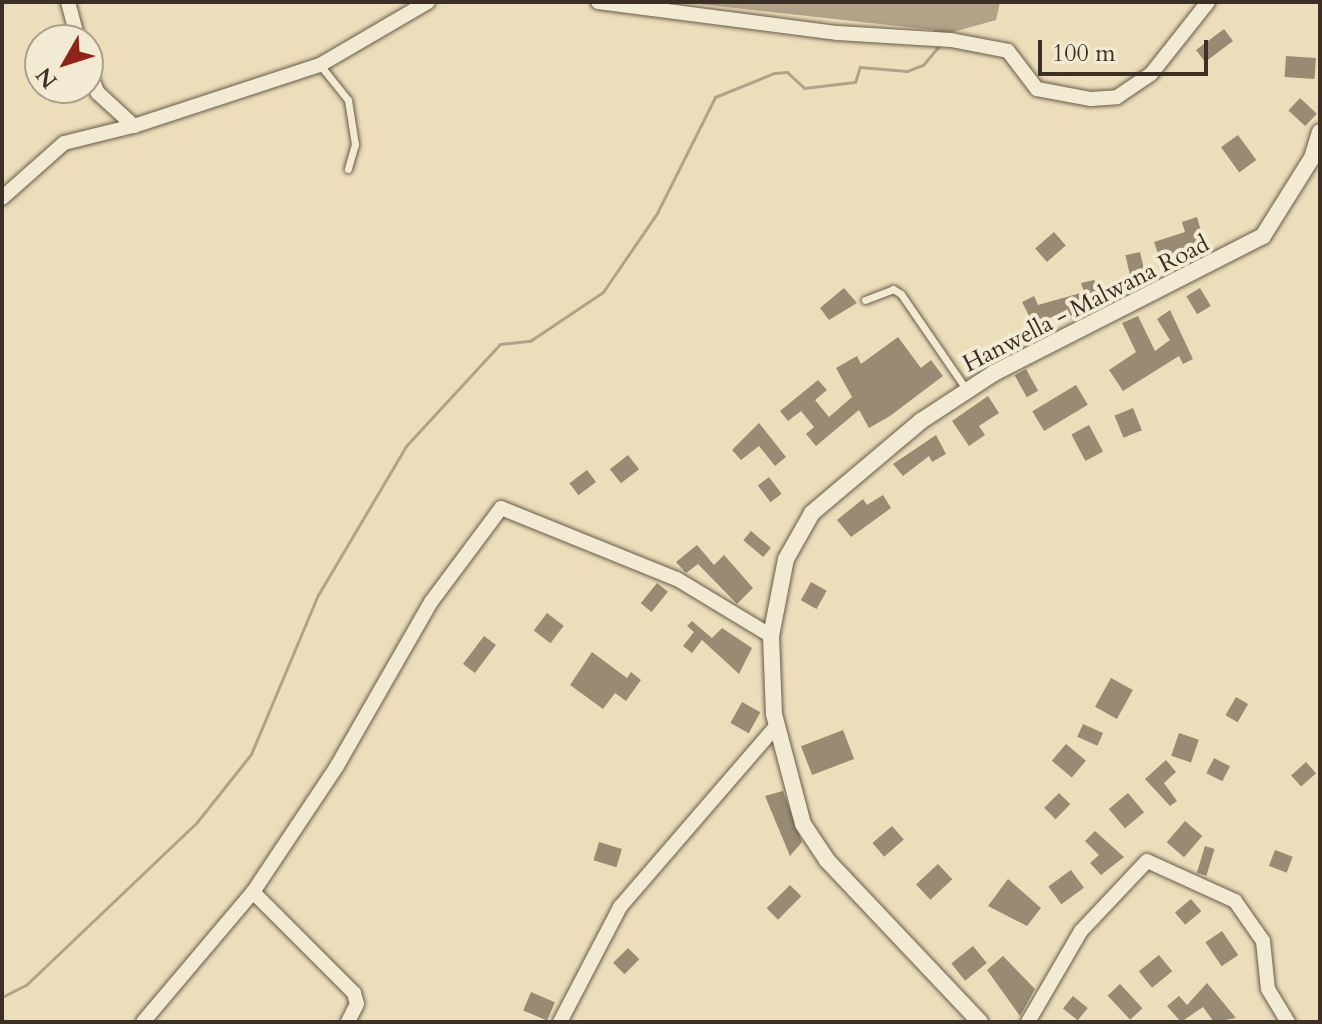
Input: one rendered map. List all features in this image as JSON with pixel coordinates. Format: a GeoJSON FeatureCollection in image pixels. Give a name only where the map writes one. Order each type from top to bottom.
{"type":"FeatureCollection","features":[{"type":"Feature","properties":{"kind":"street"},"geometry":{"type":"LineString","coordinates":[[68,2],[74,24]]}},
{"type":"Feature","properties":{"kind":"street"},"geometry":{"type":"LineString","coordinates":[[2,198],[64,143],[134,126],[320,65],[428,2]]}},
{"type":"Feature","properties":{"kind":"street"},"geometry":{"type":"LineString","coordinates":[[598,2],[823,31],[951,40],[1008,51],[1037,89],[1091,99],[1117,97],[1151,74],[1208,2]]}},
{"type":"Feature","properties":{"kind":"street"},"geometry":{"type":"LineString","coordinates":[[104,98],[134,126]]}},
{"type":"Feature","properties":{"kind":"street","name":"Hanwella - Malwana Road"},"geometry":{"type":"LineString","coordinates":[[980,1022],[827,860],[803,824],[777,725],[771,636],[786,559],[812,513],[855,471],[968,391],[1263,236],[1312,158],[1320,132]]}},
{"type":"Feature","properties":{"kind":"street"},"geometry":{"type":"LineString","coordinates":[[143,1022],[253,892],[337,766],[431,602],[501,508],[677,579],[771,636]]}},
{"type":"Feature","properties":{"kind":"street"},"geometry":{"type":"LineString","coordinates":[[560,1022],[620,907],[777,725]]}},
{"type":"Feature","properties":{"kind":"street"},"geometry":{"type":"LineString","coordinates":[[1028,1022],[1081,931],[1147,861],[1235,901],[1263,941],[1268,989],[1288,1022]]}},
{"type":"Feature","properties":{"kind":"street"},"geometry":{"type":"LineString","coordinates":[[253,892],[354,993],[357,1004],[348,1022]]}},
{"type":"Feature","properties":{"kind":"lane"},"geometry":{"type":"LineString","coordinates":[[320,65],[348,100],[355,144],[348,169]]}},
{"type":"Feature","properties":{"kind":"lane"},"geometry":{"type":"LineString","coordinates":[[865,300],[893,289],[901,294],[968,391]]}},
{"type":"Feature","properties":{"kind":"shaded area"},"geometry":{"type":"Polygon","coordinates":[[[681,2],[1000,2],[996,20],[953,32],[951,40],[933,37],[934,30],[681,2]]]}},
{"type":"Feature","properties":{"kind":"building"},"geometry":{"type":"Polygon","coordinates":[[[1224,29],[1233,41],[1205,62],[1196,50],[1224,29]]]}},
{"type":"Feature","properties":{"kind":"building"},"geometry":{"type":"Polygon","coordinates":[[[1286,56],[1316,58],[1314,79],[1285,77],[1286,56]]]}},
{"type":"Feature","properties":{"kind":"building"},"geometry":{"type":"Polygon","coordinates":[[[1300,98],[1317,114],[1305,126],[1288,110],[1300,98]]]}},
{"type":"Feature","properties":{"kind":"building"},"geometry":{"type":"Polygon","coordinates":[[[1238,135],[1256,160],[1239,172],[1221,147],[1238,135]]]}},
{"type":"Feature","properties":{"kind":"building"},"geometry":{"type":"Polygon","coordinates":[[[1197,217],[1206,249],[1162,265],[1154,242],[1185,232],[1182,222],[1197,217]]]}},
{"type":"Feature","properties":{"kind":"building"},"geometry":{"type":"Polygon","coordinates":[[[1054,232],[1066,246],[1047,262],[1035,248],[1054,232]]]}},
{"type":"Feature","properties":{"kind":"building"},"geometry":{"type":"Polygon","coordinates":[[[1140,252],[1145,274],[1131,278],[1125,255],[1140,252]]]}},
{"type":"Feature","properties":{"kind":"building"},"geometry":{"type":"Polygon","coordinates":[[[1094,280],[1108,300],[1076,309],[1078,317],[1058,322],[1056,315],[1034,326],[1022,302],[1034,296],[1038,305],[1084,292],[1081,283],[1094,280]]]}},
{"type":"Feature","properties":{"kind":"building"},"geometry":{"type":"Polygon","coordinates":[[[844,288],[857,303],[829,320],[820,308],[844,288]]]}},
{"type":"Feature","properties":{"kind":"building"},"geometry":{"type":"Polygon","coordinates":[[[1200,288],[1211,306],[1197,314],[1186,296],[1200,288]]]}},
{"type":"Feature","properties":{"kind":"building"},"geometry":{"type":"Polygon","coordinates":[[[1170,310],[1193,359],[1183,364],[1179,356],[1123,391],[1109,370],[1136,352],[1122,323],[1138,316],[1155,351],[1170,340],[1157,319],[1170,310]]]}},
{"type":"Feature","properties":{"kind":"building"},"geometry":{"type":"Polygon","coordinates":[[[898,337],[921,368],[931,360],[943,376],[890,416],[869,428],[859,410],[816,446],[806,434],[814,427],[801,411],[788,421],[780,411],[818,380],[827,390],[815,400],[829,417],[852,397],[836,368],[857,356],[861,364],[898,337]]]}},
{"type":"Feature","properties":{"kind":"building"},"geometry":{"type":"Polygon","coordinates":[[[1026,369],[1038,391],[1027,397],[1015,375],[1026,369]]]}},
{"type":"Feature","properties":{"kind":"building"},"geometry":{"type":"Polygon","coordinates":[[[1076,385],[1088,405],[1044,431],[1032,411],[1076,385]]]}},
{"type":"Feature","properties":{"kind":"building"},"geometry":{"type":"Polygon","coordinates":[[[988,396],[999,413],[979,426],[985,435],[969,446],[952,421],[988,396]]]}},
{"type":"Feature","properties":{"kind":"building"},"geometry":{"type":"Polygon","coordinates":[[[1133,408],[1142,430],[1123,438],[1114,415],[1133,408]]]}},
{"type":"Feature","properties":{"kind":"building"},"geometry":{"type":"Polygon","coordinates":[[[759,423],[786,457],[775,466],[759,446],[741,460],[732,450],[759,423]]]}},
{"type":"Feature","properties":{"kind":"building"},"geometry":{"type":"Polygon","coordinates":[[[1089,425],[1103,451],[1085,461],[1071,434],[1089,425]]]}},
{"type":"Feature","properties":{"kind":"building"},"geometry":{"type":"Polygon","coordinates":[[[936,435],[946,454],[932,462],[929,456],[903,476],[893,464],[936,435]]]}},
{"type":"Feature","properties":{"kind":"building"},"geometry":{"type":"Polygon","coordinates":[[[628,455],[639,469],[621,483],[610,469],[628,455]]]}},
{"type":"Feature","properties":{"kind":"building"},"geometry":{"type":"Polygon","coordinates":[[[587,470],[596,482],[578,495],[569,483],[587,470]]]}},
{"type":"Feature","properties":{"kind":"building"},"geometry":{"type":"Polygon","coordinates":[[[769,477],[782,494],[770,502],[758,485],[769,477]]]}},
{"type":"Feature","properties":{"kind":"building"},"geometry":{"type":"Polygon","coordinates":[[[883,495],[891,508],[851,537],[837,520],[863,499],[867,505],[883,495]]]}},
{"type":"Feature","properties":{"kind":"building"},"geometry":{"type":"Polygon","coordinates":[[[751,531],[771,548],[763,557],[743,540],[751,531]]]}},
{"type":"Feature","properties":{"kind":"building"},"geometry":{"type":"Polygon","coordinates":[[[697,545],[714,565],[724,555],[753,588],[737,604],[698,564],[686,573],[676,562],[697,545]]]}},
{"type":"Feature","properties":{"kind":"building"},"geometry":{"type":"Polygon","coordinates":[[[811,582],[827,591],[817,609],[801,600],[811,582]]]}},
{"type":"Feature","properties":{"kind":"building"},"geometry":{"type":"Polygon","coordinates":[[[657,583],[668,592],[652,612],[641,603],[657,583]]]}},
{"type":"Feature","properties":{"kind":"building"},"geometry":{"type":"Polygon","coordinates":[[[547,613],[564,626],[551,643],[534,631],[547,613]]]}},
{"type":"Feature","properties":{"kind":"building"},"geometry":{"type":"Polygon","coordinates":[[[692,621],[712,638],[722,628],[752,648],[739,674],[702,640],[692,653],[683,646],[694,632],[687,626],[692,621]]]}},
{"type":"Feature","properties":{"kind":"building"},"geometry":{"type":"Polygon","coordinates":[[[484,636],[496,645],[475,673],[463,664],[484,636]]]}},
{"type":"Feature","properties":{"kind":"building"},"geometry":{"type":"Polygon","coordinates":[[[592,652],[627,678],[631,672],[641,680],[626,701],[615,693],[603,709],[570,685],[592,652]]]}},
{"type":"Feature","properties":{"kind":"building"},"geometry":{"type":"Polygon","coordinates":[[[1111,678],[1133,690],[1117,719],[1095,707],[1111,678]]]}},
{"type":"Feature","properties":{"kind":"building"},"geometry":{"type":"Polygon","coordinates":[[[1236,697],[1248,704],[1238,722],[1226,715],[1236,697]]]}},
{"type":"Feature","properties":{"kind":"building"},"geometry":{"type":"Polygon","coordinates":[[[742,702],[760,712],[749,733],[730,723],[742,702]]]}},
{"type":"Feature","properties":{"kind":"building"},"geometry":{"type":"Polygon","coordinates":[[[1083,724],[1103,733],[1097,746],[1077,737],[1083,724]]]}},
{"type":"Feature","properties":{"kind":"building"},"geometry":{"type":"Polygon","coordinates":[[[843,730],[854,759],[812,775],[801,746],[843,730]]]}},
{"type":"Feature","properties":{"kind":"building"},"geometry":{"type":"Polygon","coordinates":[[[1179,733],[1199,740],[1191,763],[1171,756],[1179,733]]]}},
{"type":"Feature","properties":{"kind":"building"},"geometry":{"type":"Polygon","coordinates":[[[1066,744],[1086,761],[1072,778],[1052,761],[1066,744]]]}},
{"type":"Feature","properties":{"kind":"building"},"geometry":{"type":"Polygon","coordinates":[[[1214,758],[1230,766],[1222,781],[1206,773],[1214,758]]]}},
{"type":"Feature","properties":{"kind":"building"},"geometry":{"type":"Polygon","coordinates":[[[1166,760],[1176,772],[1164,783],[1177,801],[1170,806],[1145,779],[1166,760]]]}},
{"type":"Feature","properties":{"kind":"building"},"geometry":{"type":"Polygon","coordinates":[[[1306,762],[1316,773],[1301,787],[1291,775],[1306,762]]]}},
{"type":"Feature","properties":{"kind":"building"},"geometry":{"type":"Polygon","coordinates":[[[783,791],[802,842],[790,856],[765,796],[783,791]]]}},
{"type":"Feature","properties":{"kind":"building"},"geometry":{"type":"Polygon","coordinates":[[[1059,793],[1070,804],[1055,819],[1044,808],[1059,793]]]}},
{"type":"Feature","properties":{"kind":"building"},"geometry":{"type":"Polygon","coordinates":[[[1128,793],[1144,812],[1125,828],[1109,809],[1128,793]]]}},
{"type":"Feature","properties":{"kind":"building"},"geometry":{"type":"Polygon","coordinates":[[[1185,821],[1202,836],[1184,857],[1167,842],[1185,821]]]}},
{"type":"Feature","properties":{"kind":"building"},"geometry":{"type":"Polygon","coordinates":[[[892,826],[904,840],[884,857],[872,843],[892,826]]]}},
{"type":"Feature","properties":{"kind":"building"},"geometry":{"type":"Polygon","coordinates":[[[1095,831],[1124,857],[1101,875],[1090,863],[1099,855],[1085,841],[1095,831]]]}},
{"type":"Feature","properties":{"kind":"building"},"geometry":{"type":"Polygon","coordinates":[[[599,842],[622,849],[616,867],[593,860],[599,842]]]}},
{"type":"Feature","properties":{"kind":"building"},"geometry":{"type":"Polygon","coordinates":[[[1205,846],[1215,849],[1206,876],[1197,873],[1205,846]]]}},
{"type":"Feature","properties":{"kind":"building"},"geometry":{"type":"Polygon","coordinates":[[[1275,850],[1293,857],[1287,873],[1269,866],[1275,850]]]}},
{"type":"Feature","properties":{"kind":"building"},"geometry":{"type":"Polygon","coordinates":[[[938,864],[952,879],[930,900],[916,884],[938,864]]]}},
{"type":"Feature","properties":{"kind":"building"},"geometry":{"type":"Polygon","coordinates":[[[1071,870],[1084,888],[1061,904],[1048,886],[1071,870]]]}},
{"type":"Feature","properties":{"kind":"building"},"geometry":{"type":"Polygon","coordinates":[[[1008,879],[1041,908],[1027,926],[988,906],[1008,879]]]}},
{"type":"Feature","properties":{"kind":"building"},"geometry":{"type":"Polygon","coordinates":[[[790,885],[801,896],[778,920],[767,908],[790,885]]]}},
{"type":"Feature","properties":{"kind":"building"},"geometry":{"type":"Polygon","coordinates":[[[1191,899],[1201,911],[1185,925],[1175,912],[1191,899]]]}},
{"type":"Feature","properties":{"kind":"building"},"geometry":{"type":"Polygon","coordinates":[[[1222,931],[1238,955],[1222,966],[1205,942],[1222,931]]]}},
{"type":"Feature","properties":{"kind":"building"},"geometry":{"type":"Polygon","coordinates":[[[973,946],[987,963],[965,981],[951,964],[973,946]]]}},
{"type":"Feature","properties":{"kind":"building"},"geometry":{"type":"Polygon","coordinates":[[[628,948],[639,959],[624,974],[613,963],[628,948]]]}},
{"type":"Feature","properties":{"kind":"building"},"geometry":{"type":"Polygon","coordinates":[[[1159,955],[1172,971],[1152,988],[1139,971],[1159,955]]]}},
{"type":"Feature","properties":{"kind":"building"},"geometry":{"type":"Polygon","coordinates":[[[1003,956],[1035,989],[1020,1016],[987,970],[1003,956]]]}},
{"type":"Feature","properties":{"kind":"building"},"geometry":{"type":"Polygon","coordinates":[[[1207,983],[1236,1018],[1214,1022],[1203,1007],[1181,1022],[1167,1006],[1179,996],[1187,1005],[1207,983]]]}},
{"type":"Feature","properties":{"kind":"building"},"geometry":{"type":"Polygon","coordinates":[[[1120,984],[1143,1008],[1130,1020],[1108,996],[1120,984]]]}},
{"type":"Feature","properties":{"kind":"building"},"geometry":{"type":"Polygon","coordinates":[[[531,992],[555,1002],[547,1021],[523,1010],[531,992]]]}},
{"type":"Feature","properties":{"kind":"building"},"geometry":{"type":"Polygon","coordinates":[[[1073,996],[1088,1008],[1078,1020],[1063,1008],[1073,996]]]}},
{"type":"Feature","properties":{"kind":"waterway"},"geometry":{"type":"LineString","coordinates":[[2,997],[26,985],[197,822],[251,754],[318,595],[406,446],[500,344],[530,341],[603,292],[657,213],[715,97],[774,73],[787,72],[804,88],[855,82],[860,67],[907,71],[923,65],[940,45]]}}]}
